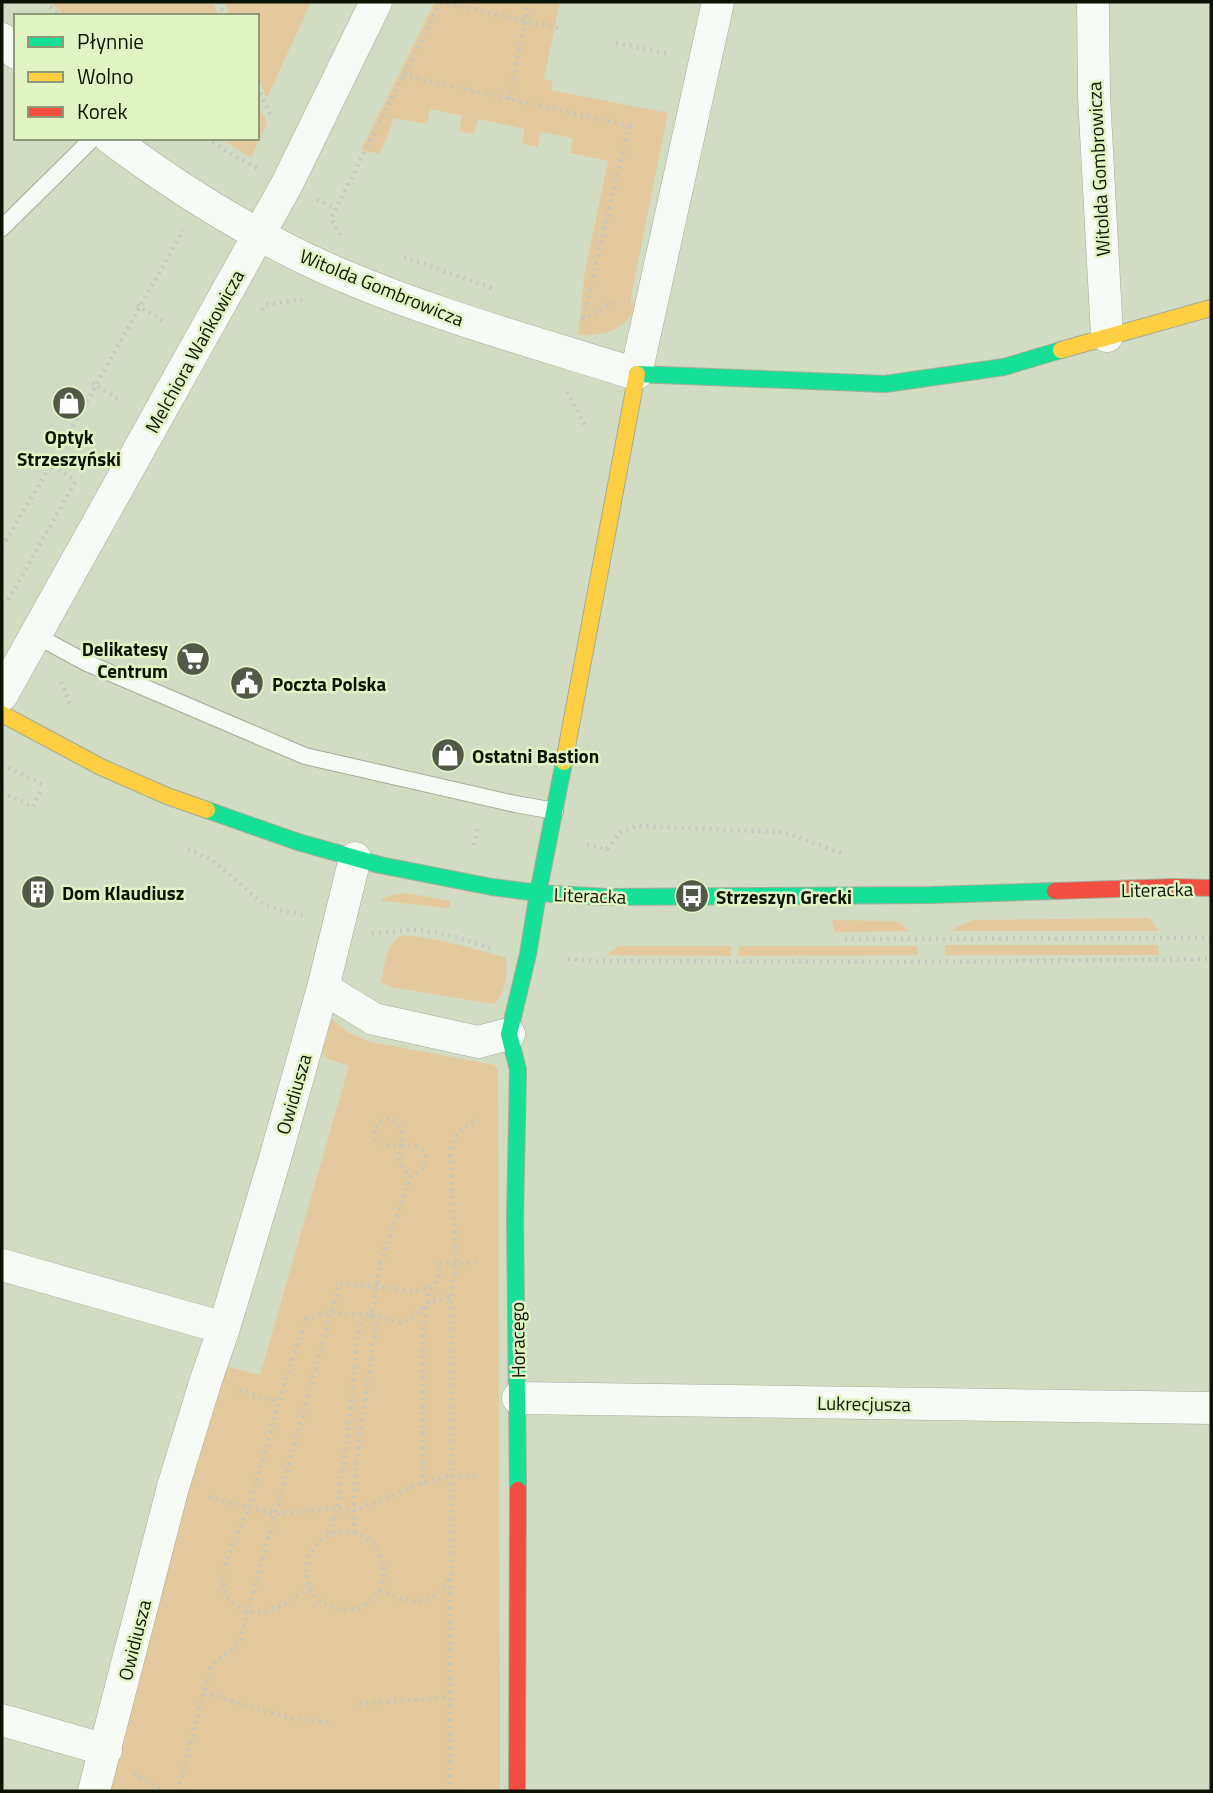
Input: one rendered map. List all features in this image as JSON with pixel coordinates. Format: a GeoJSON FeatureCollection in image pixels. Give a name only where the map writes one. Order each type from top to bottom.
{"type":"FeatureCollection","features":[{"type":"Feature","properties":{"kind":"street","name":"Melchiora Wańkowicza"},"geometry":{"type":"LineString","coordinates":[[2,695],[287,184],[376,2]]}},
{"type":"Feature","properties":{"kind":"street"},"geometry":{"type":"LineString","coordinates":[[538,892],[636,374],[718,2]]}},
{"type":"Feature","properties":{"kind":"street","name":"Witolda Gombrowicza"},"geometry":{"type":"LineString","coordinates":[[1093,2],[1094,96],[1107,336]]}},
{"type":"Feature","properties":{"kind":"street","name":"Witolda Gombrowicza"},"geometry":{"type":"LineString","coordinates":[[113,140],[159,175],[219,214],[338,274],[443,313],[636,374],[885,384],[1004,367],[1211,308]]}},
{"type":"Feature","properties":{"kind":"street","name":"Literacka"},"geometry":{"type":"LineString","coordinates":[[2,714],[101,767],[167,796],[298,842],[466,883],[606,897],[931,895],[1211,888]]}},
{"type":"Feature","properties":{"kind":"street","name":"Owidiusza"},"geometry":{"type":"LineString","coordinates":[[94,1791],[173,1487],[274,1162],[323,988],[355,858]]}},
{"type":"Feature","properties":{"kind":"street","name":"Horacego"},"geometry":{"type":"LineString","coordinates":[[517,1791],[515,1218],[518,1070],[509,1034],[528,954],[538,892]]}},
{"type":"Feature","properties":{"kind":"street"},"geometry":{"type":"LineString","coordinates":[[323,988],[374,1019],[478,1042],[509,1034]]}},
{"type":"Feature","properties":{"kind":"street"},"geometry":{"type":"LineString","coordinates":[[2,1265],[224,1328]]}},
{"type":"Feature","properties":{"kind":"street","name":"Lukrecjusza"},"geometry":{"type":"LineString","coordinates":[[517,1398],[1211,1408]]}},
{"type":"Feature","properties":{"kind":"street"},"geometry":{"type":"LineString","coordinates":[[2,1720],[106,1749]]}},
{"type":"Feature","properties":{"kind":"lane"},"geometry":{"type":"LineString","coordinates":[[2,228],[91,140]]}},
{"type":"Feature","properties":{"kind":"lane"},"geometry":{"type":"LineString","coordinates":[[35,635],[87,663],[305,756],[555,811]]}},
{"type":"Feature","properties":{"kind":"path"},"geometry":{"type":"LineString","coordinates":[[340,235],[331,218],[440,2],[558,27]]}},
{"type":"Feature","properties":{"kind":"path"},"geometry":{"type":"LineString","coordinates":[[509,99],[529,2]]}},
{"type":"Feature","properties":{"kind":"path"},"geometry":{"type":"LineString","coordinates":[[616,43],[671,54]]}},
{"type":"Feature","properties":{"kind":"path"},"geometry":{"type":"LineString","coordinates":[[259,91],[272,118]]}},
{"type":"Feature","properties":{"kind":"path"},"geometry":{"type":"LineString","coordinates":[[2,547],[187,223]]}},
{"type":"Feature","properties":{"kind":"path"},"geometry":{"type":"LineString","coordinates":[[403,257],[504,292]]}},
{"type":"Feature","properties":{"kind":"path"},"geometry":{"type":"LineString","coordinates":[[259,316],[265,305],[314,297]]}},
{"type":"Feature","properties":{"kind":"path"},"geometry":{"type":"LineString","coordinates":[[580,318],[583,320],[622,297]]}},
{"type":"Feature","properties":{"kind":"path"},"geometry":{"type":"LineString","coordinates":[[138,306],[166,323]]}},
{"type":"Feature","properties":{"kind":"path"},"geometry":{"type":"LineString","coordinates":[[160,334],[171,314]]}},
{"type":"Feature","properties":{"kind":"path"},"geometry":{"type":"LineString","coordinates":[[94,385],[121,401],[115,412]]}},
{"type":"Feature","properties":{"kind":"path"},"geometry":{"type":"LineString","coordinates":[[48,464],[76,480]]}},
{"type":"Feature","properties":{"kind":"path"},"geometry":{"type":"LineString","coordinates":[[2,603],[8,600],[83,469]]}},
{"type":"Feature","properties":{"kind":"path"},"geometry":{"type":"LineString","coordinates":[[60,681],[73,709]]}},
{"type":"Feature","properties":{"kind":"path"},"geometry":{"type":"LineString","coordinates":[[2,765],[55,790]]}},
{"type":"Feature","properties":{"kind":"path"},"geometry":{"type":"LineString","coordinates":[[2,792],[33,807],[41,790]]}},
{"type":"Feature","properties":{"kind":"path"},"geometry":{"type":"LineString","coordinates":[[474,845],[478,825]]}},
{"type":"Feature","properties":{"kind":"path"},"geometry":{"type":"LineString","coordinates":[[607,861],[607,849],[619,834],[636,826],[783,832],[854,858]]}},
{"type":"Feature","properties":{"kind":"path"},"geometry":{"type":"LineString","coordinates":[[585,845],[607,849]]}},
{"type":"Feature","properties":{"kind":"path"},"geometry":{"type":"LineString","coordinates":[[186,848],[222,867],[263,904],[318,920]]}},
{"type":"Feature","properties":{"kind":"path"},"geometry":{"type":"LineString","coordinates":[[366,932],[430,932],[458,937],[493,949]]}},
{"type":"Feature","properties":{"kind":"path"},"geometry":{"type":"LineString","coordinates":[[838,939],[1211,938]]}},
{"type":"Feature","properties":{"kind":"path"},"geometry":{"type":"LineString","coordinates":[[560,958],[608,961],[931,962],[1211,959]]}},
{"type":"Feature","properties":{"kind":"path"},"geometry":{"type":"LineString","coordinates":[[411,1175],[402,1168],[399,1159],[401,1146],[403,1134],[400,1126],[395,1120],[381,1121],[376,1127],[377,1141],[385,1146],[401,1146],[414,1146],[426,1154],[426,1163],[420,1172],[411,1175]]}},
{"type":"Feature","properties":{"kind":"path"},"geometry":{"type":"LineString","coordinates":[[450,1791],[451,1297],[456,1262],[450,1150],[454,1138],[463,1126],[473,1122],[518,1120]]}},
{"type":"Feature","properties":{"kind":"path"},"geometry":{"type":"LineString","coordinates":[[355,1533],[352,1510],[376,1324],[372,1314],[380,1263],[411,1175]]}},
{"type":"Feature","properties":{"kind":"path"},"geometry":{"type":"LineString","coordinates":[[177,1791],[210,1668],[240,1640],[339,1284],[413,1292],[433,1287],[439,1275],[439,1264],[516,1262]]}},
{"type":"Feature","properties":{"kind":"path"},"geometry":{"type":"LineString","coordinates":[[423,1484],[422,1345],[429,1288]]}},
{"type":"Feature","properties":{"kind":"path"},"geometry":{"type":"LineString","coordinates":[[310,1588],[281,1606],[262,1612],[247,1612],[228,1599],[223,1584],[224,1568],[248,1507],[306,1319],[331,1311],[344,1315],[372,1314],[400,1323],[410,1320],[428,1303],[451,1297]]}},
{"type":"Feature","properties":{"kind":"path"},"geometry":{"type":"LineString","coordinates":[[327,1537],[337,1508],[360,1322],[372,1314]]}},
{"type":"Feature","properties":{"kind":"path"},"geometry":{"type":"LineString","coordinates":[[173,1487],[276,1514],[337,1508],[356,1510],[444,1477],[518,1476]]}},
{"type":"Feature","properties":{"kind":"path"},"geometry":{"type":"LineString","coordinates":[[336,1533],[355,1533],[376,1546],[385,1570],[380,1590],[368,1603],[346,1610],[334,1609],[323,1603],[310,1588],[306,1574],[311,1552],[327,1537],[336,1533]]}},
{"type":"Feature","properties":{"kind":"path"},"geometry":{"type":"LineString","coordinates":[[380,1590],[394,1597],[425,1602],[445,1586],[450,1575]]}},
{"type":"Feature","properties":{"kind":"path"},"geometry":{"type":"LineString","coordinates":[[204,1693],[289,1718],[330,1723]]}},
{"type":"Feature","properties":{"kind":"path"},"geometry":{"type":"LineString","coordinates":[[359,1704],[450,1697]]}},
{"type":"Feature","properties":{"kind":"shaded area"},"geometry":{"type":"Polygon","coordinates":[[[50,2],[213,2],[218,14],[63,14],[50,2]]]}},
{"type":"Feature","properties":{"kind":"shaded area"},"geometry":{"type":"Polygon","coordinates":[[[224,2],[311,2],[267,98],[259,80],[259,14],[229,14],[224,2]]]}},
{"type":"Feature","properties":{"kind":"shaded area"},"geometry":{"type":"Polygon","coordinates":[[[435,2],[560,2],[544,79],[553,81],[551,90],[668,113],[630,302],[638,305],[626,321],[613,330],[578,335],[585,271],[608,161],[570,153],[573,138],[541,132],[538,147],[522,144],[525,129],[478,119],[474,134],[459,131],[462,116],[430,109],[427,124],[394,118],[380,154],[361,150],[435,2]]]}},
{"type":"Feature","properties":{"kind":"shaded area"},"geometry":{"type":"Polygon","coordinates":[[[259,105],[267,123],[251,158],[225,140],[259,140],[259,105]]]}},
{"type":"Feature","properties":{"kind":"shaded area"},"geometry":{"type":"Polygon","coordinates":[[[406,893],[451,901],[447,908],[381,899],[406,893]]]}},
{"type":"Feature","properties":{"kind":"shaded area"},"geometry":{"type":"Polygon","coordinates":[[[1149,918],[1159,931],[952,931],[973,920],[1149,918]]]}},
{"type":"Feature","properties":{"kind":"shaded area"},"geometry":{"type":"Polygon","coordinates":[[[832,920],[892,921],[899,922],[910,931],[837,932],[832,920]]]}},
{"type":"Feature","properties":{"kind":"shaded area"},"geometry":{"type":"Polygon","coordinates":[[[403,935],[442,941],[506,958],[502,993],[494,1004],[391,987],[381,982],[390,948],[397,938],[403,935]]]}},
{"type":"Feature","properties":{"kind":"shaded area"},"geometry":{"type":"Polygon","coordinates":[[[945,945],[1158,945],[1159,955],[945,955],[945,945]]]}},
{"type":"Feature","properties":{"kind":"shaded area"},"geometry":{"type":"Polygon","coordinates":[[[619,946],[731,946],[731,956],[607,955],[619,946]]]}},
{"type":"Feature","properties":{"kind":"shaded area"},"geometry":{"type":"Polygon","coordinates":[[[739,946],[917,946],[918,955],[738,956],[739,946]]]}},
{"type":"Feature","properties":{"kind":"shaded area"},"geometry":{"type":"Polygon","coordinates":[[[332,1019],[349,1033],[371,1042],[495,1065],[498,1072],[500,1791],[107,1791],[222,1365],[260,1375],[349,1066],[328,1059],[322,1053],[332,1019]]]}},
{"type":"Feature","properties":{"kind":"traffic: fast"},"geometry":{"type":"LineString","coordinates":[[637,374],[885,384],[1004,367],[1061,350]]}},
{"type":"Feature","properties":{"kind":"traffic: fast"},"geometry":{"type":"LineString","coordinates":[[518,1490],[515,1218],[518,1070],[509,1034],[528,954],[564,762]]}},
{"type":"Feature","properties":{"kind":"traffic: fast"},"geometry":{"type":"LineString","coordinates":[[207,810],[298,842],[380,865],[492,887],[538,893],[606,897],[931,895],[1055,891]]}},
{"type":"Feature","properties":{"kind":"traffic: slow"},"geometry":{"type":"LineString","coordinates":[[1061,350],[1211,308]]}},
{"type":"Feature","properties":{"kind":"traffic: slow"},"geometry":{"type":"LineString","coordinates":[[564,762],[637,374]]}},
{"type":"Feature","properties":{"kind":"traffic: slow"},"geometry":{"type":"LineString","coordinates":[[2,714],[101,767],[207,810]]}},
{"type":"Feature","properties":{"kind":"traffic: jam"},"geometry":{"type":"LineString","coordinates":[[1055,891],[1211,888]]}},
{"type":"Feature","properties":{"kind":"traffic: jam"},"geometry":{"type":"LineString","coordinates":[[517,1791],[518,1490]]}},
{"type":"Feature","properties":{"kind":"place","name":"Optyk Strzeszyński"},"geometry":{"type":"Point","coordinates":[69,403]}},
{"type":"Feature","properties":{"kind":"place","name":"Delikatesy Centrum"},"geometry":{"type":"Point","coordinates":[193,659]}},
{"type":"Feature","properties":{"kind":"place","name":"Poczta Polska"},"geometry":{"type":"Point","coordinates":[247,683]}},
{"type":"Feature","properties":{"kind":"place","name":"Ostatni Bastion"},"geometry":{"type":"Point","coordinates":[448,755]}},
{"type":"Feature","properties":{"kind":"place","name":"Dom Klaudiusz"},"geometry":{"type":"Point","coordinates":[38,892]}},
{"type":"Feature","properties":{"kind":"place","name":"Strzeszyn Grecki"},"geometry":{"type":"Point","coordinates":[692,896]}}]}
